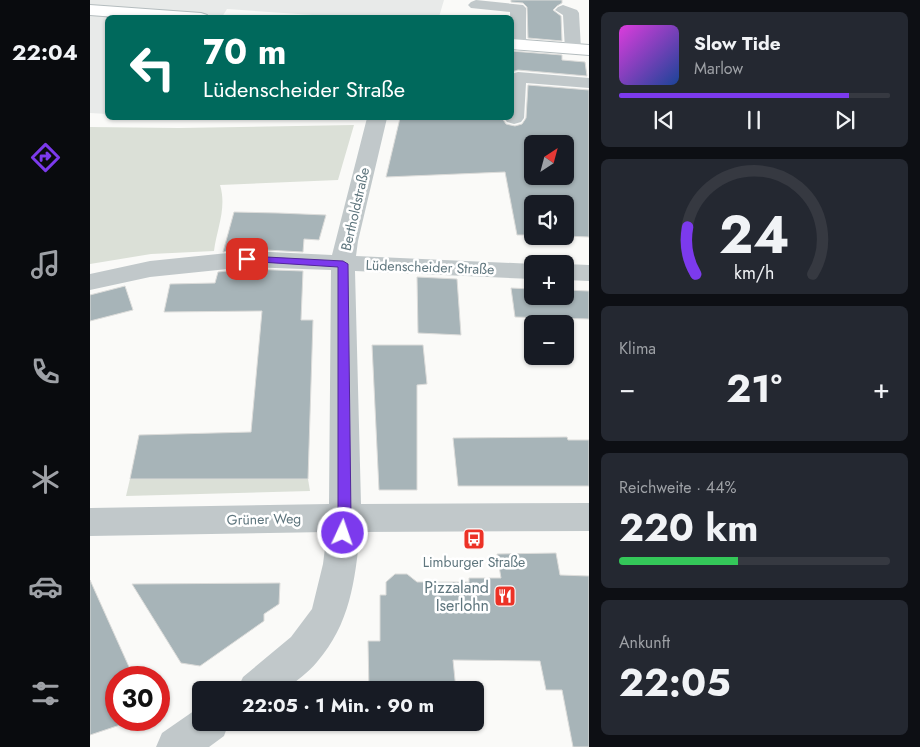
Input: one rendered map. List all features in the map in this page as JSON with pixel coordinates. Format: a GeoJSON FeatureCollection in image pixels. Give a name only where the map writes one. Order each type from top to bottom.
{"type":"FeatureCollection","features":[{"type":"Feature","properties":{"kind":"main road"},"geometry":{"type":"LineString","coordinates":[[90,10],[159,15]]}},
{"type":"Feature","properties":{"kind":"main road"},"geometry":{"type":"LineString","coordinates":[[514,44],[583,50]]}},
{"type":"Feature","properties":{"kind":"street"},"geometry":{"type":"LineString","coordinates":[[476,5],[518,8],[514,44]]}},
{"type":"Feature","properties":{"kind":"street"},"geometry":{"type":"LineString","coordinates":[[563,10],[571,13],[583,50],[589,57]]}},
{"type":"Feature","properties":{"kind":"street"},"geometry":{"type":"LineString","coordinates":[[514,118],[518,77],[589,83]]}},
{"type":"Feature","properties":{"kind":"street","name":"Bertholdstraße"},"geometry":{"type":"LineString","coordinates":[[267,681],[304,650],[328,617],[340,564],[345,518],[343,264],[346,241],[376,120]]}},
{"type":"Feature","properties":{"kind":"street","name":"Lüdenscheider Straße"},"geometry":{"type":"LineString","coordinates":[[90,282],[150,269],[247,259],[524,271]]}},
{"type":"Feature","properties":{"kind":"street"},"geometry":{"type":"LineString","coordinates":[[574,272],[589,273]]}},
{"type":"Feature","properties":{"kind":"street","name":"Grüner Weg"},"geometry":{"type":"LineString","coordinates":[[90,522],[589,517]]}},
{"type":"Feature","properties":{"kind":"street"},"geometry":{"type":"LineString","coordinates":[[176,747],[198,731]]}},
{"type":"Feature","properties":{"kind":"shaded area"},"geometry":{"type":"Polygon","coordinates":[[[90,0],[444,0],[440,15],[313,15],[227,9],[223,15],[105,15],[105,114],[90,113],[90,0]]]}},
{"type":"Feature","properties":{"kind":"shaded area"},"geometry":{"type":"Polygon","coordinates":[[[354,125],[338,180],[220,185],[222,210],[214,251],[151,254],[90,264],[90,127],[179,128],[354,125]]]}},
{"type":"Feature","properties":{"kind":"shaded area"},"geometry":{"type":"Polygon","coordinates":[[[130,479],[308,479],[310,491],[126,496],[130,479]]]}},
{"type":"Feature","properties":{"kind":"building"},"geometry":{"type":"Polygon","coordinates":[[[511,0],[562,0],[562,3],[553,10],[561,16],[562,41],[528,38],[527,7],[523,3],[511,2],[511,0]]]}},
{"type":"Feature","properties":{"kind":"building"},"geometry":{"type":"Polygon","coordinates":[[[514,51],[562,55],[562,60],[585,62],[587,76],[514,71],[514,51]]]}},
{"type":"Feature","properties":{"kind":"building"},"geometry":{"type":"Polygon","coordinates":[[[528,85],[589,90],[589,237],[574,236],[574,195],[524,195],[524,235],[517,235],[505,172],[386,177],[400,120],[503,120],[506,124],[515,126],[522,124],[526,118],[528,85]]]}},
{"type":"Feature","properties":{"kind":"building"},"geometry":{"type":"Polygon","coordinates":[[[234,212],[326,215],[319,240],[304,239],[303,252],[247,249],[223,252],[234,212]]]}},
{"type":"Feature","properties":{"kind":"building"},"geometry":{"type":"Polygon","coordinates":[[[247,269],[303,271],[301,320],[313,320],[308,479],[130,479],[139,435],[251,432],[262,311],[164,312],[170,284],[215,283],[218,272],[247,269]]]}},
{"type":"Feature","properties":{"kind":"building"},"geometry":{"type":"Polygon","coordinates":[[[417,277],[457,279],[461,335],[418,333],[417,277]]]}},
{"type":"Feature","properties":{"kind":"building"},"geometry":{"type":"Polygon","coordinates":[[[125,286],[133,310],[90,321],[90,295],[125,286]]]}},
{"type":"Feature","properties":{"kind":"building"},"geometry":{"type":"Polygon","coordinates":[[[511,288],[524,289],[524,305],[574,305],[574,290],[589,291],[589,319],[574,319],[574,315],[524,315],[524,317],[515,317],[511,288]]]}},
{"type":"Feature","properties":{"kind":"building"},"geometry":{"type":"Polygon","coordinates":[[[372,345],[423,345],[427,384],[417,385],[417,490],[379,490],[372,345]]]}},
{"type":"Feature","properties":{"kind":"building"},"geometry":{"type":"Polygon","coordinates":[[[567,437],[568,440],[589,440],[589,486],[458,486],[453,438],[567,437]]]}},
{"type":"Feature","properties":{"kind":"building"},"geometry":{"type":"Polygon","coordinates":[[[556,553],[560,575],[589,576],[589,747],[573,747],[562,690],[546,690],[540,661],[453,660],[455,681],[369,681],[368,641],[380,641],[380,595],[386,595],[386,582],[395,574],[407,574],[417,582],[469,582],[469,578],[501,578],[497,554],[556,553]]]}},
{"type":"Feature","properties":{"kind":"building"},"geometry":{"type":"Polygon","coordinates":[[[90,580],[129,666],[105,666],[105,730],[90,735],[90,580]]]}},
{"type":"Feature","properties":{"kind":"building"},"geometry":{"type":"Polygon","coordinates":[[[280,583],[279,604],[264,614],[264,621],[200,666],[181,663],[132,584],[280,583]]]}},
{"type":"Feature","properties":{"kind":"place","name":"Limburger Straße"},"geometry":{"type":"Point","coordinates":[474,539]}},
{"type":"Feature","properties":{"kind":"place","name":"Pizzaland Iserlohn"},"geometry":{"type":"Point","coordinates":[505,596]}},
{"type":"Feature","properties":{"kind":"route"},"geometry":{"type":"LineString","coordinates":[[247,259],[343,264],[345,518],[343,533]]}}]}
